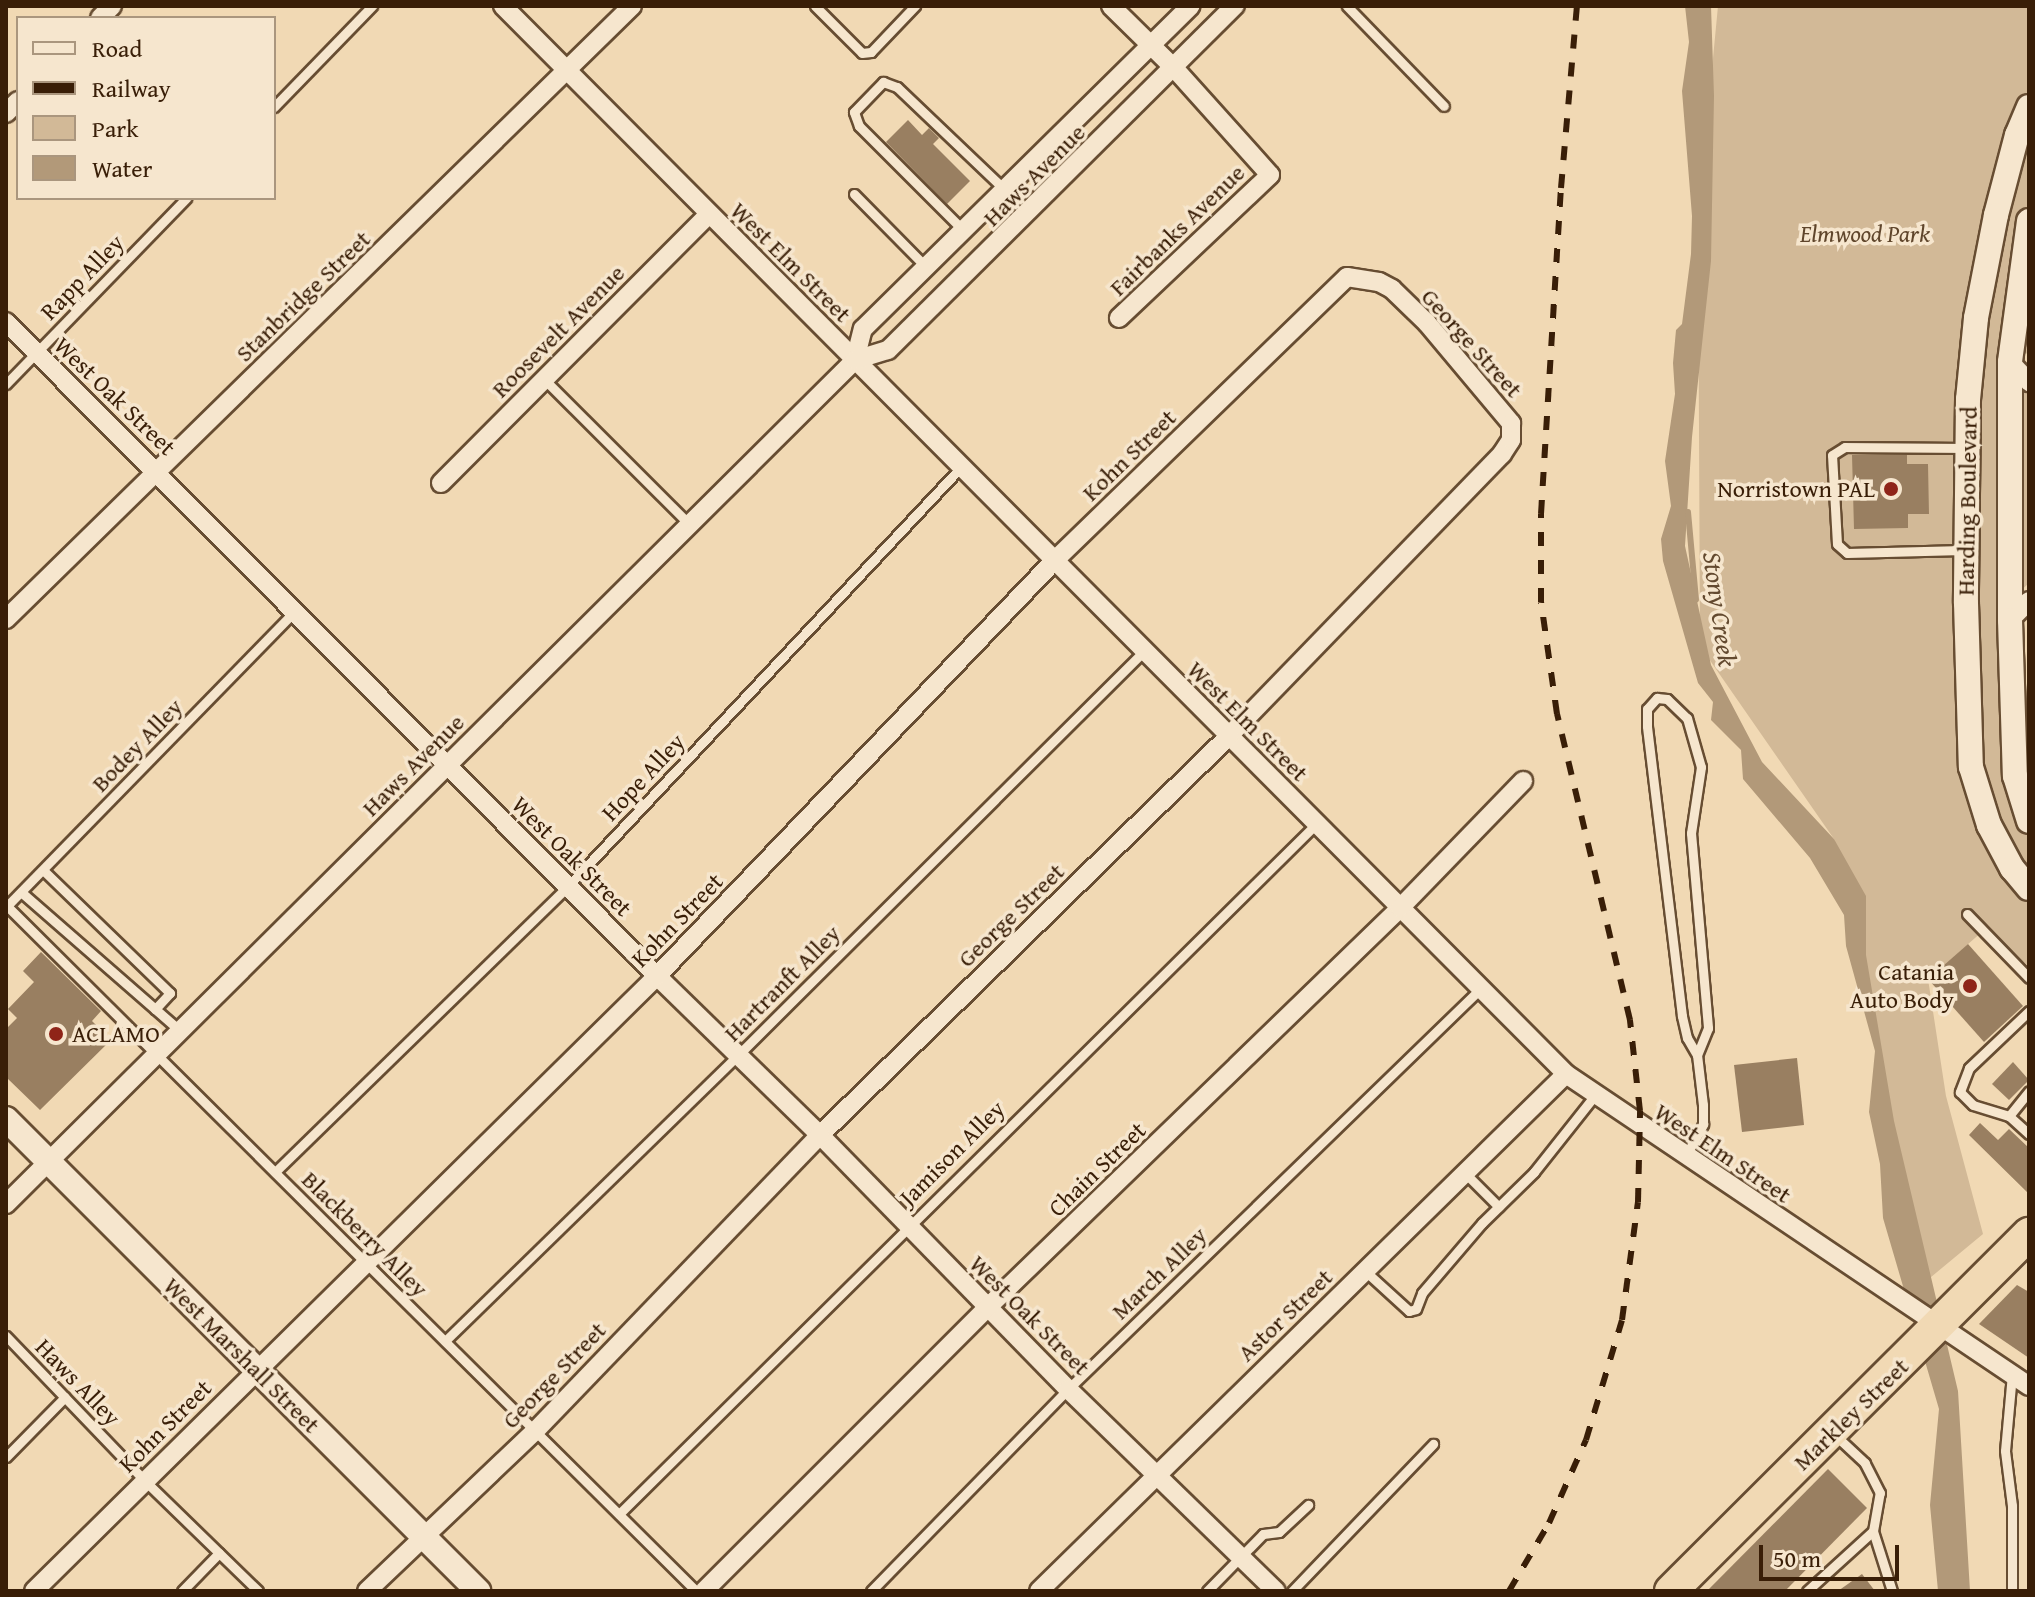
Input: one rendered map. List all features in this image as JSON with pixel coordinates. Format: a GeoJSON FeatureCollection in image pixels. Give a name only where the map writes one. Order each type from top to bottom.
{"type":"FeatureCollection","features":[{"type":"Feature","properties":{"kind":"highway","name":"Markley Street"},"geometry":{"type":"LineString","coordinates":[[1671,1591],[2026,1242]]}},
{"type":"Feature","properties":{"kind":"street","name":"West Elm Street"},"geometry":{"type":"LineString","coordinates":[[503,6],[1566,1074],[1938,1328],[2029,1386]]}},
{"type":"Feature","properties":{"kind":"street","name":"Stanbridge Street"},"geometry":{"type":"LineString","coordinates":[[6,619],[632,6]]}},
{"type":"Feature","properties":{"kind":"street"},"geometry":{"type":"LineString","coordinates":[[1111,6],[1175,69]]}},
{"type":"Feature","properties":{"kind":"street","name":"Haws Avenue"},"geometry":{"type":"LineString","coordinates":[[855,360],[863,329],[1191,6]]}},
{"type":"Feature","properties":{"kind":"street","name":"Haws Avenue"},"geometry":{"type":"LineString","coordinates":[[6,1204],[178,1029],[855,360],[888,350],[1175,69],[1235,6]]}},
{"type":"Feature","properties":{"kind":"street","name":"Fairbanks Avenue"},"geometry":{"type":"LineString","coordinates":[[1119,318],[1270,175],[1175,69]]}},
{"type":"Feature","properties":{"kind":"street","name":"Harding Boulevard"},"geometry":{"type":"LineString","coordinates":[[2029,107],[2017,135],[1983,266],[1968,399],[1966,550],[1971,767],[1989,825],[2012,868],[2029,888]]}},
{"type":"Feature","properties":{"kind":"street"},"geometry":{"type":"LineString","coordinates":[[987,206],[1011,231]]}},
{"type":"Feature","properties":{"kind":"street","name":"Roosevelt Avenue"},"geometry":{"type":"LineString","coordinates":[[441,483],[709,214]]}},
{"type":"Feature","properties":{"kind":"street","name":"Harding Boulevard"},"geometry":{"type":"LineString","coordinates":[[2029,221],[2010,362],[2010,620],[2015,776],[2029,821]]}},
{"type":"Feature","properties":{"kind":"street","name":"Kohn Street"},"geometry":{"type":"LineString","coordinates":[[34,1591],[657,976],[1054,561],[1347,277]]}},
{"type":"Feature","properties":{"kind":"street","name":"George Street"},"geometry":{"type":"LineString","coordinates":[[367,1591],[535,1431],[820,1135],[1229,736],[1491,465],[1511,440],[1511,423],[1427,323],[1392,289],[1379,282],[1347,277]]}},
{"type":"Feature","properties":{"kind":"street","name":"West Oak Street"},"geometry":{"type":"LineString","coordinates":[[6,322],[158,471],[294,612],[737,1056],[820,1135],[1068,1389],[1276,1591]]}},
{"type":"Feature","properties":{"kind":"street"},"geometry":{"type":"LineString","coordinates":[[2010,362],[2029,382]]}},
{"type":"Feature","properties":{"kind":"street"},"geometry":{"type":"LineString","coordinates":[[2010,620],[2029,601]]}},
{"type":"Feature","properties":{"kind":"street","name":"Chain Street"},"geometry":{"type":"LineString","coordinates":[[704,1591],[988,1307],[1400,908],[1523,781]]}},
{"type":"Feature","properties":{"kind":"street","name":"Astor Street"},"geometry":{"type":"LineString","coordinates":[[1039,1591],[1566,1074]]}},
{"type":"Feature","properties":{"kind":"street","name":"West Marshall Street"},"geometry":{"type":"LineString","coordinates":[[6,1119],[478,1591]]}},
{"type":"Feature","properties":{"kind":"lane"},"geometry":{"type":"LineString","coordinates":[[276,105],[372,6]]}},
{"type":"Feature","properties":{"kind":"lane"},"geometry":{"type":"LineString","coordinates":[[815,6],[862,53],[871,52],[915,6]]}},
{"type":"Feature","properties":{"kind":"lane"},"geometry":{"type":"LineString","coordinates":[[1347,6],[1444,106]]}},
{"type":"Feature","properties":{"kind":"lane"},"geometry":{"type":"LineString","coordinates":[[962,229],[859,126],[854,112],[873,92],[883,82],[897,87],[1003,188]]}},
{"type":"Feature","properties":{"kind":"lane"},"geometry":{"type":"LineString","coordinates":[[854,194],[925,266]]}},
{"type":"Feature","properties":{"kind":"lane","name":"Rapp Alley"},"geometry":{"type":"LineString","coordinates":[[6,384],[184,200]]}},
{"type":"Feature","properties":{"kind":"lane"},"geometry":{"type":"LineString","coordinates":[[544,379],[688,523]]}},
{"type":"Feature","properties":{"kind":"lane"},"geometry":{"type":"LineString","coordinates":[[1966,550],[1847,553],[1837,544],[1832,455],[1845,447],[1968,448]]}},
{"type":"Feature","properties":{"kind":"lane","name":"Hope Alley"},"geometry":{"type":"LineString","coordinates":[[275,1172],[568,886],[961,467]]}},
{"type":"Feature","properties":{"kind":"lane","name":"Bodey Alley"},"geometry":{"type":"LineString","coordinates":[[6,905],[294,612]]}},
{"type":"Feature","properties":{"kind":"lane","name":"Hartranft Alley"},"geometry":{"type":"LineString","coordinates":[[445,1341],[1144,651]]}},
{"type":"Feature","properties":{"kind":"lane"},"geometry":{"type":"LineString","coordinates":[[1685,1157],[1703,1124],[1697,1055],[1687,1038],[1682,1016],[1647,726],[1647,709],[1657,698],[1667,699],[1687,718],[1701,767],[1691,833],[1708,1028],[1697,1055]]}},
{"type":"Feature","properties":{"kind":"lane","name":"Jamison Alley"},"geometry":{"type":"LineString","coordinates":[[619,1514],[1316,824]]}},
{"type":"Feature","properties":{"kind":"lane"},"geometry":{"type":"LineString","coordinates":[[43,870],[170,993],[155,1009]]}},
{"type":"Feature","properties":{"kind":"lane"},"geometry":{"type":"LineString","coordinates":[[21,892],[178,1029]]}},
{"type":"Feature","properties":{"kind":"lane","name":"Blackberry Alley"},"geometry":{"type":"LineString","coordinates":[[6,905],[696,1591]]}},
{"type":"Feature","properties":{"kind":"lane"},"geometry":{"type":"LineString","coordinates":[[1967,914],[2029,978]]}},
{"type":"Feature","properties":{"kind":"lane","name":"March Alley"},"geometry":{"type":"LineString","coordinates":[[871,1591],[1068,1389],[1480,989]]}},
{"type":"Feature","properties":{"kind":"lane"},"geometry":{"type":"LineString","coordinates":[[2029,1011],[1969,1068],[1960,1092],[1973,1105],[2009,1116],[2029,1134]]}},
{"type":"Feature","properties":{"kind":"lane"},"geometry":{"type":"LineString","coordinates":[[2009,1116],[2029,1091]]}},
{"type":"Feature","properties":{"kind":"lane"},"geometry":{"type":"LineString","coordinates":[[1364,1270],[1409,1311],[1416,1309],[1422,1293],[1534,1172],[1595,1095]]}},
{"type":"Feature","properties":{"kind":"lane"},"geometry":{"type":"LineString","coordinates":[[1464,1172],[1499,1207]]}},
{"type":"Feature","properties":{"kind":"lane","name":"Haws Alley"},"geometry":{"type":"LineString","coordinates":[[6,1336],[144,1480],[258,1591]]}},
{"type":"Feature","properties":{"kind":"lane"},"geometry":{"type":"LineString","coordinates":[[2012,1374],[2005,1451],[2012,1506],[2012,1591]]}},
{"type":"Feature","properties":{"kind":"lane"},"geometry":{"type":"LineString","coordinates":[[6,1457],[65,1397]]}},
{"type":"Feature","properties":{"kind":"lane"},"geometry":{"type":"LineString","coordinates":[[1832,1433],[1865,1463],[1880,1493],[1873,1531],[1892,1591]]}},
{"type":"Feature","properties":{"kind":"lane"},"geometry":{"type":"LineString","coordinates":[[1292,1591],[1433,1444]]}},
{"type":"Feature","properties":{"kind":"lane"},"geometry":{"type":"LineString","coordinates":[[1207,1591],[1263,1534],[1279,1532],[1308,1505]]}},
{"type":"Feature","properties":{"kind":"lane"},"geometry":{"type":"LineString","coordinates":[[1807,1591],[1873,1531]]}},
{"type":"Feature","properties":{"kind":"lane"},"geometry":{"type":"LineString","coordinates":[[182,1591],[219,1553]]}},
{"type":"Feature","properties":{"kind":"green space","name":"Elmwood Park"},"geometry":{"type":"Polygon","coordinates":[[[1718,6],[2029,6],[2029,356],[2013,340],[2010,638],[2029,787],[2029,966],[1983,931],[1928,979],[1946,1096],[1983,1234],[1925,1282],[1834,839],[1700,646],[1698,215],[1718,6]]]}},
{"type":"Feature","properties":{"kind":"green space"},"geometry":{"type":"Polygon","coordinates":[[[2017,380],[2029,393],[2029,583],[2016,595],[2017,380]]]}},
{"type":"Feature","properties":{"kind":"water"},"geometry":{"type":"Polygon","coordinates":[[[1685,6],[1711,6],[1714,96],[1711,261],[1692,437],[1685,546],[1711,665],[1762,762],[1834,839],[1866,896],[1866,955],[1894,1121],[1958,1391],[1970,1591],[1938,1591],[1930,1505],[1939,1409],[1883,1218],[1880,1164],[1869,1112],[1875,1051],[1846,946],[1844,915],[1810,858],[1743,779],[1741,750],[1711,720],[1713,702],[1698,683],[1663,561],[1661,539],[1671,506],[1665,461],[1675,394],[1673,363],[1676,330],[1682,324],[1691,254],[1692,216],[1682,91],[1689,42],[1685,6]]]}},
{"type":"Feature","properties":{"kind":"building"},"geometry":{"type":"Polygon","coordinates":[[[908,120],[922,135],[929,128],[939,138],[933,144],[970,181],[947,204],[886,142],[908,120]]]}},
{"type":"Feature","properties":{"kind":"building","name":"Norristown PAL"},"geometry":{"type":"Polygon","coordinates":[[[1852,455],[1907,455],[1907,464],[1928,464],[1929,514],[1908,514],[1908,528],[1854,529],[1852,455]]]}},
{"type":"Feature","properties":{"kind":"building","name":"Catania Auto Body"},"geometry":{"type":"Polygon","coordinates":[[[1968,944],[2023,1006],[1984,1042],[1928,979],[1968,944]]]}},
{"type":"Feature","properties":{"kind":"building","name":"ACLAMO"},"geometry":{"type":"Polygon","coordinates":[[[41,952],[101,1011],[92,1021],[111,1040],[40,1110],[6,1077],[6,1029],[17,1018],[8,1009],[34,982],[23,971],[41,952]]]}},
{"type":"Feature","properties":{"kind":"building"},"geometry":{"type":"Polygon","coordinates":[[[1797,1058],[1804,1125],[1742,1132],[1734,1065],[1797,1058]]]}},
{"type":"Feature","properties":{"kind":"building"},"geometry":{"type":"Polygon","coordinates":[[[2013,1062],[2029,1080],[2009,1100],[1992,1084],[2013,1062]]]}},
{"type":"Feature","properties":{"kind":"building"},"geometry":{"type":"Polygon","coordinates":[[[1980,1123],[1998,1140],[2009,1129],[2029,1148],[2029,1194],[1969,1135],[1980,1123]]]}},
{"type":"Feature","properties":{"kind":"building"},"geometry":{"type":"Polygon","coordinates":[[[2017,1285],[2029,1292],[2029,1358],[1979,1324],[2017,1285]]]}},
{"type":"Feature","properties":{"kind":"building"},"geometry":{"type":"Polygon","coordinates":[[[1828,1469],[1867,1508],[1785,1591],[1707,1591],[1828,1469]]]}},
{"type":"Feature","properties":{"kind":"building"},"geometry":{"type":"Polygon","coordinates":[[[1862,1574],[1875,1591],[1838,1591],[1862,1574]]]}},
{"type":"Feature","properties":{"kind":"waterway","name":"Stony Creek"},"geometry":{"type":"LineString","coordinates":[[1688,512],[1696,600]]}},
{"type":"Feature","properties":{"kind":"railway"},"geometry":{"type":"LineString","coordinates":[[1509,1591],[1549,1523],[1586,1440],[1622,1320],[1638,1202],[1640,1111],[1630,1020],[1557,714],[1541,602],[1541,514],[1561,188],[1577,6]]}},
{"type":"Feature","properties":{"kind":"place","name":"Norristown PAL"},"geometry":{"type":"Point","coordinates":[1891,489]}},
{"type":"Feature","properties":{"kind":"place","name":"Catania Auto Body"},"geometry":{"type":"Point","coordinates":[1970,986]}},
{"type":"Feature","properties":{"kind":"place","name":"ACLAMO"},"geometry":{"type":"Point","coordinates":[56,1034]}}]}
